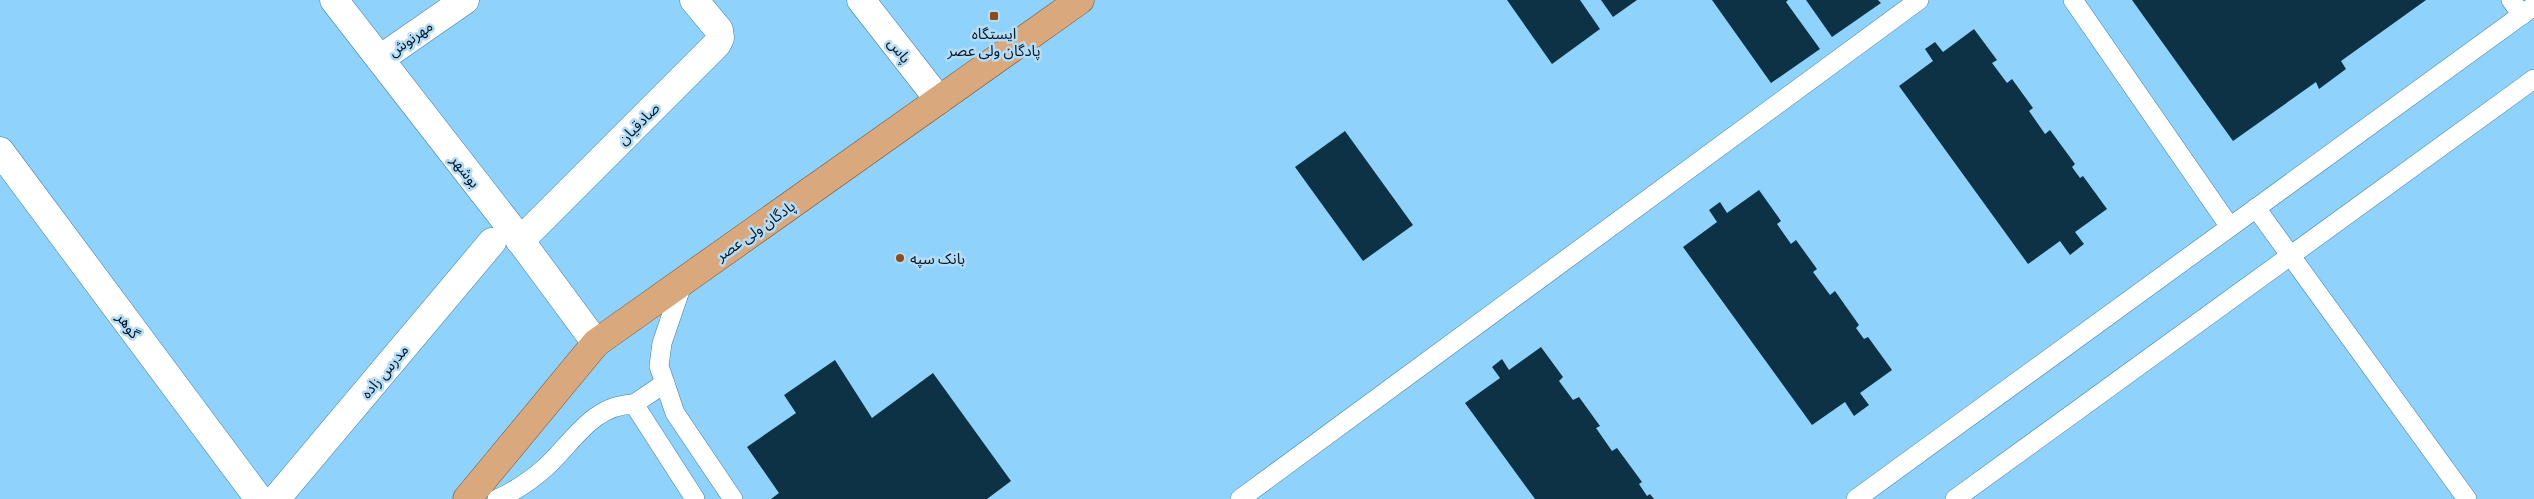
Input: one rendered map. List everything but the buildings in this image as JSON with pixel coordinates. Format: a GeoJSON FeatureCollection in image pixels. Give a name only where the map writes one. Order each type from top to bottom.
{"type":"FeatureCollection","features":[{"type":"Feature","properties":{"kind":"main road","name":"پادگان ولی عصر"},"geometry":{"type":"LineString","coordinates":[[467,499],[596,344],[939,100],[1067,4]]}},
{"type":"Feature","properties":{"kind":"street","name":"بوشهر"},"geometry":{"type":"LineString","coordinates":[[334,0],[380,60],[504,236],[596,344]]}},
{"type":"Feature","properties":{"kind":"street","name":"مهرنوش"},"geometry":{"type":"LineString","coordinates":[[380,60],[465,0]]}},
{"type":"Feature","properties":{"kind":"street","name":"صادقیان"},"geometry":{"type":"LineString","coordinates":[[504,236],[717,44],[720,38],[719,30],[694,0]]}},
{"type":"Feature","properties":{"kind":"street","name":"پاس"},"geometry":{"type":"LineString","coordinates":[[862,0],[939,100]]}},
{"type":"Feature","properties":{"kind":"street","name":"گوهر"},"geometry":{"type":"LineString","coordinates":[[0,152],[259,499]]}},
{"type":"Feature","properties":{"kind":"street","name":"مدرس زاده"},"geometry":{"type":"LineString","coordinates":[[276,499],[504,236]]}},
{"type":"Feature","properties":{"kind":"lane"},"geometry":{"type":"LineString","coordinates":[[1240,499],[1919,0]]}},
{"type":"Feature","properties":{"kind":"lane"},"geometry":{"type":"LineString","coordinates":[[2073,0],[2230,226]]}},
{"type":"Feature","properties":{"kind":"lane"},"geometry":{"type":"LineString","coordinates":[[1856,499],[2256,208],[2523,7]]}},
{"type":"Feature","properties":{"kind":"lane"},"geometry":{"type":"LineString","coordinates":[[1955,499],[2534,79]]}},
{"type":"Feature","properties":{"kind":"lane"},"geometry":{"type":"LineString","coordinates":[[2256,208],[2467,499]]}},
{"type":"Feature","properties":{"kind":"lane"},"geometry":{"type":"LineString","coordinates":[[683,282],[662,342],[659,366],[674,413],[733,499]]}},
{"type":"Feature","properties":{"kind":"lane"},"geometry":{"type":"LineString","coordinates":[[497,499],[520,489],[547,466],[592,418],[621,404],[634,404],[665,383]]}},
{"type":"Feature","properties":{"kind":"lane"},"geometry":{"type":"LineString","coordinates":[[634,404],[695,499]]}},
{"type":"Feature","properties":{"kind":"place","name":"ایستگاه پادگان ولی عصر"},"geometry":{"type":"Point","coordinates":[994,16]}},
{"type":"Feature","properties":{"kind":"place","name":"بانک سپه"},"geometry":{"type":"Point","coordinates":[900,258]}}]}
